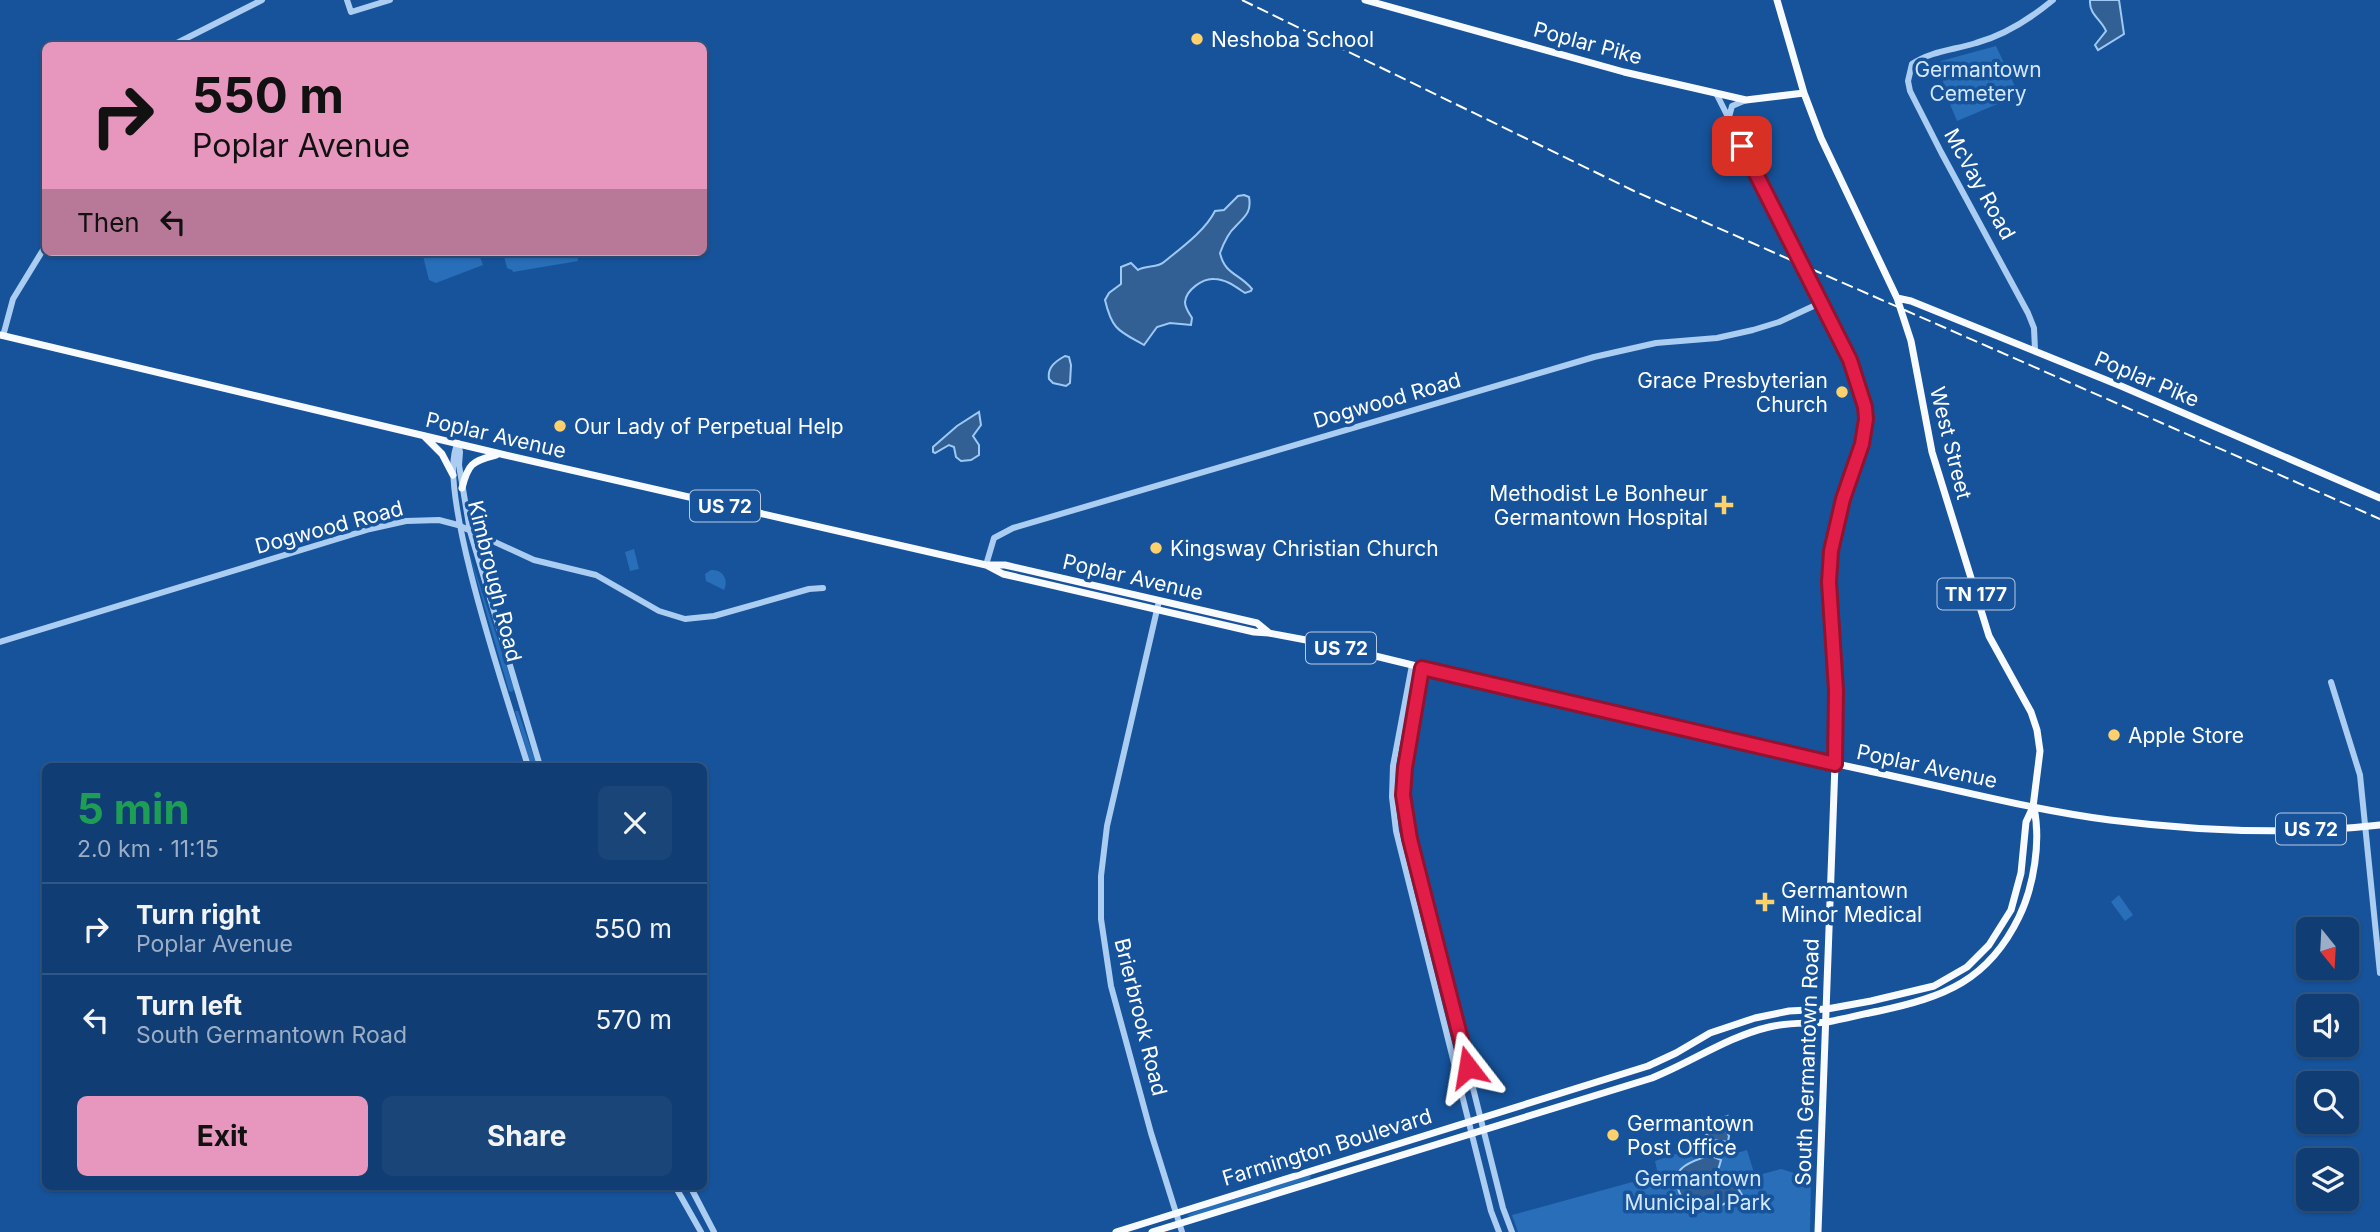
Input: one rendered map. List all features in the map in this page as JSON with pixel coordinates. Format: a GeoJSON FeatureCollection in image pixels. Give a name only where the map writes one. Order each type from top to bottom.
{"type":"FeatureCollection","features":[{"type":"Feature","properties":{"kind":"main road","name":"Poplar Pike"},"geometry":{"type":"LineString","coordinates":[[1365,0],[1624,72],[1746,100],[1804,93]]}},
{"type":"Feature","properties":{"kind":"main road","name":"TN 177"},"geometry":{"type":"LineString","coordinates":[[1777,0],[1804,93]]}},
{"type":"Feature","properties":{"kind":"main road","name":"West Street"},"geometry":{"type":"LineString","coordinates":[[1804,93],[1836,174],[1897,299],[1911,341],[1931,452],[1989,636],[2031,712],[2037,730],[2040,751],[2033,807]]}},
{"type":"Feature","properties":{"kind":"main road","name":"Poplar Pike"},"geometry":{"type":"LineString","coordinates":[[1897,299],[1911,300],[2035,350],[2380,498]]}},
{"type":"Feature","properties":{"kind":"main road","name":"Poplar Avenue"},"geometry":{"type":"LineString","coordinates":[[1,335],[500,454],[986,565],[1004,565],[1257,623],[1269,633]]}},
{"type":"Feature","properties":{"kind":"main road"},"geometry":{"type":"LineString","coordinates":[[423,436],[442,454],[453,475]]}},
{"type":"Feature","properties":{"kind":"main road"},"geometry":{"type":"LineString","coordinates":[[462,488],[469,467],[475,461],[500,454]]}},
{"type":"Feature","properties":{"kind":"main road","name":"Poplar Avenue"},"geometry":{"type":"LineString","coordinates":[[986,565],[1003,574],[1156,611],[1269,633],[2033,807],[2108,820],[2198,828],[2304,830],[2380,825]]}},
{"type":"Feature","properties":{"kind":"main road","name":"South Germantown Road"},"geometry":{"type":"LineString","coordinates":[[1818,1232],[1835,764]]}},
{"type":"Feature","properties":{"kind":"main road","name":"Farmington Boulevard"},"geometry":{"type":"LineString","coordinates":[[1152,1232],[1181,1228],[1628,1086],[1710,1033],[1755,1018],[1789,1011],[1827,1009],[1934,986],[1967,967],[1989,945],[2011,910],[2021,873],[2026,822],[2033,807]]}},
{"type":"Feature","properties":{"kind":"main road","name":"Farmington Boulevard"},"geometry":{"type":"LineString","coordinates":[[1116,1232],[1592,1083],[1650,1072],[1754,1031],[1785,1023],[1826,1022],[1911,1004],[1942,994],[1972,975],[1996,953],[2026,904],[2032,877],[2037,823],[2033,807]]}},
{"type":"Feature","properties":{"kind":"main road"},"geometry":{"type":"LineString","coordinates":[[1592,1083],[1621,1080],[1628,1086]]}},
{"type":"Feature","properties":{"kind":"main road"},"geometry":{"type":"LineString","coordinates":[[1574,1089],[1578,1102]]}},
{"type":"Feature","properties":{"kind":"street"},"geometry":{"type":"LineString","coordinates":[[179,42],[262,0]]}},
{"type":"Feature","properties":{"kind":"street"},"geometry":{"type":"LineString","coordinates":[[347,0],[351,12],[390,0]]}},
{"type":"Feature","properties":{"kind":"street","name":"McVay Road"},"geometry":{"type":"LineString","coordinates":[[2035,350],[2034,328],[2028,313],[1941,152],[1910,91],[1908,81],[1912,64],[1921,58],[1979,43],[2007,32],[2053,0]]}},
{"type":"Feature","properties":{"kind":"street","name":"South Germantown Road"},"geometry":{"type":"LineString","coordinates":[[1716,93],[1856,374],[1863,400],[1866,419],[1862,444],[1843,499],[1831,551],[1829,582],[1836,690],[1835,764]]}},
{"type":"Feature","properties":{"kind":"street"},"geometry":{"type":"LineString","coordinates":[[1730,122],[1732,106],[1746,100]]}},
{"type":"Feature","properties":{"kind":"street"},"geometry":{"type":"LineString","coordinates":[[1,335],[10,306],[42,252]]}},
{"type":"Feature","properties":{"kind":"street","name":"Dogwood Road"},"geometry":{"type":"LineString","coordinates":[[986,565],[994,538],[1013,528],[1594,357],[1656,344],[1717,338],[1753,330],[1779,322],[1821,303]]}},
{"type":"Feature","properties":{"kind":"street","name":"Kimbrough Road"},"geometry":{"type":"LineString","coordinates":[[458,443],[454,449],[453,475],[458,525],[527,763]]}},
{"type":"Feature","properties":{"kind":"street","name":"Kimbrough Road"},"geometry":{"type":"LineString","coordinates":[[458,443],[462,488],[470,531],[539,763]]}},
{"type":"Feature","properties":{"kind":"street","name":"Dogwood Road"},"geometry":{"type":"LineString","coordinates":[[0,642],[370,529],[406,521],[439,520],[458,525],[534,560],[596,575],[659,611],[685,618],[705,618],[797,592],[822,588]]}},
{"type":"Feature","properties":{"kind":"street","name":"Brierbrook Road"},"geometry":{"type":"LineString","coordinates":[[1159,601],[1107,826],[1102,863],[1101,909],[1111,986],[1181,1228]]}},
{"type":"Feature","properties":{"kind":"street"},"geometry":{"type":"LineString","coordinates":[[1412,665],[1393,766],[1392,797],[1396,831],[1491,1211],[1499,1232]]}},
{"type":"Feature","properties":{"kind":"street"},"geometry":{"type":"LineString","coordinates":[[1422,668],[1403,795],[1410,839],[1511,1232]]}},
{"type":"Feature","properties":{"kind":"street"},"geometry":{"type":"LineString","coordinates":[[2331,682],[2360,775],[2380,973]]}},
{"type":"Feature","properties":{"kind":"street"},"geometry":{"type":"LineString","coordinates":[[677,1190],[701,1232]]}},
{"type":"Feature","properties":{"kind":"street"},"geometry":{"type":"LineString","coordinates":[[692,1190],[714,1232]]}},
{"type":"Feature","properties":{"kind":"green space","name":"Germantown Cemetery"},"geometry":{"type":"Polygon","coordinates":[[[1996,46],[2019,95],[1957,121],[1944,90],[1941,61],[1996,46]]]}},
{"type":"Feature","properties":{"kind":"green space"},"geometry":{"type":"Polygon","coordinates":[[[423,256],[480,256],[483,265],[436,283],[429,280],[423,256]]]}},
{"type":"Feature","properties":{"kind":"green space"},"geometry":{"type":"Polygon","coordinates":[[[504,256],[577,256],[578,261],[513,272],[507,268],[504,256]]]}},
{"type":"Feature","properties":{"kind":"green space"},"geometry":{"type":"Polygon","coordinates":[[[467,546],[514,689],[512,692],[509,691],[467,546]]]}},
{"type":"Feature","properties":{"kind":"green space"},"geometry":{"type":"Polygon","coordinates":[[[634,549],[639,569],[630,571],[625,552],[634,549]]]}},
{"type":"Feature","properties":{"kind":"green space"},"geometry":{"type":"Polygon","coordinates":[[[711,570],[719,571],[724,576],[724,590],[706,581],[705,574],[711,570]]]}},
{"type":"Feature","properties":{"kind":"green space"},"geometry":{"type":"Polygon","coordinates":[[[515,711],[518,711],[536,763],[530,763],[515,711]]]}},
{"type":"Feature","properties":{"kind":"green space"},"geometry":{"type":"Polygon","coordinates":[[[1402,836],[1405,837],[1428,930],[1415,893],[1402,836]]]}},
{"type":"Feature","properties":{"kind":"green space"},"geometry":{"type":"Polygon","coordinates":[[[2119,895],[2133,915],[2125,921],[2111,902],[2119,895]]]}},
{"type":"Feature","properties":{"kind":"green space","name":"Germantown Municipal Park"},"geometry":{"type":"Polygon","coordinates":[[[1699,1146],[1723,1153],[1747,1150],[1755,1176],[1781,1169],[1811,1178],[1810,1232],[1518,1232],[1512,1215],[1658,1175],[1655,1161],[1699,1146]]]}},
{"type":"Feature","properties":{"kind":"green space"},"geometry":{"type":"Polygon","coordinates":[[[1311,1174],[1310,1179],[1190,1217],[1187,1215],[1229,1198],[1311,1174]]]}},
{"type":"Feature","properties":{"kind":"shaded area"},"geometry":{"type":"Polygon","coordinates":[[[2090,0],[2119,0],[2124,34],[2098,50],[2095,45],[2106,31],[2093,13],[2090,0]]]}},
{"type":"Feature","properties":{"kind":"shaded area"},"geometry":{"type":"Polygon","coordinates":[[[1238,196],[1249,197],[1248,211],[1230,232],[1220,253],[1225,266],[1247,284],[1251,291],[1245,293],[1218,279],[1200,283],[1188,293],[1185,302],[1192,318],[1191,325],[1170,323],[1157,327],[1144,345],[1118,328],[1111,318],[1105,300],[1109,293],[1121,284],[1121,267],[1131,263],[1138,270],[1161,264],[1199,232],[1215,211],[1224,210],[1238,196]]]}},
{"type":"Feature","properties":{"kind":"shaded area"},"geometry":{"type":"Polygon","coordinates":[[[1065,356],[1069,357],[1071,365],[1070,383],[1066,386],[1053,383],[1049,379],[1049,371],[1053,365],[1065,356]]]}},
{"type":"Feature","properties":{"kind":"shaded area"},"geometry":{"type":"Polygon","coordinates":[[[979,412],[981,425],[973,436],[979,445],[979,455],[971,460],[961,461],[956,457],[954,447],[949,445],[933,452],[933,447],[957,426],[979,412]]]}},
{"type":"Feature","properties":{"kind":"shaded area"},"geometry":{"type":"Polygon","coordinates":[[[1727,1116],[1723,1126],[1729,1136],[1728,1142],[1713,1140],[1701,1130],[1701,1124],[1727,1116]]]}},
{"type":"Feature","properties":{"kind":"shaded area"},"geometry":{"type":"Polygon","coordinates":[[[1705,1157],[1721,1160],[1716,1177],[1719,1180],[1733,1180],[1742,1195],[1722,1205],[1689,1211],[1679,1191],[1677,1176],[1685,1166],[1705,1157]]]}},
{"type":"Feature","properties":{"kind":"railway"},"geometry":{"type":"LineString","coordinates":[[1242,0],[1634,191],[2380,519]]}},
{"type":"Feature","properties":{"kind":"place","name":"Neshoba School"},"geometry":{"type":"Point","coordinates":[1197,39]}},
{"type":"Feature","properties":{"kind":"place","name":"Grace Presbyterian Church"},"geometry":{"type":"Point","coordinates":[1842,392]}},
{"type":"Feature","properties":{"kind":"place","name":"Our Lady of Perpetual Help"},"geometry":{"type":"Point","coordinates":[560,426]}},
{"type":"Feature","properties":{"kind":"place","name":"Methodist Le Bonheur Germantown Hospital"},"geometry":{"type":"Point","coordinates":[1724,505]}},
{"type":"Feature","properties":{"kind":"place","name":"Kingsway Christian Church"},"geometry":{"type":"Point","coordinates":[1156,548]}},
{"type":"Feature","properties":{"kind":"place","name":"Apple Store"},"geometry":{"type":"Point","coordinates":[2114,735]}},
{"type":"Feature","properties":{"kind":"place","name":"Germantown Minor Medical"},"geometry":{"type":"Point","coordinates":[1765,902]}},
{"type":"Feature","properties":{"kind":"place","name":"Germantown Post Office"},"geometry":{"type":"Point","coordinates":[1613,1135]}},
{"type":"Feature","properties":{"kind":"route"},"geometry":{"type":"LineString","coordinates":[[1468,1067],[1410,839],[1403,795],[1422,668],[1835,764],[1836,690],[1829,582],[1831,551],[1843,499],[1862,444],[1865,407],[1850,360],[1742,146]]}}]}
